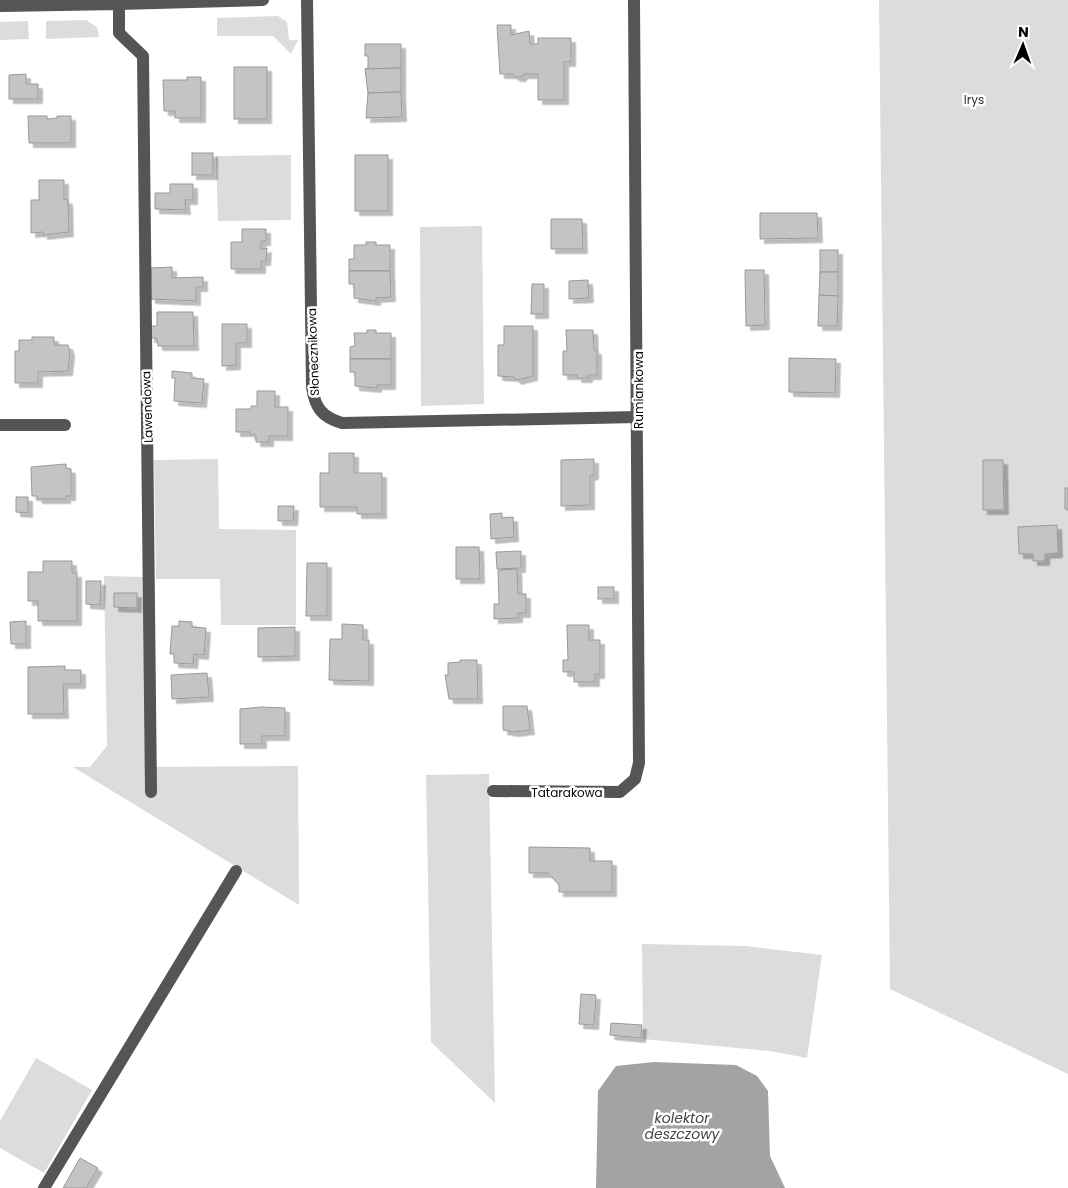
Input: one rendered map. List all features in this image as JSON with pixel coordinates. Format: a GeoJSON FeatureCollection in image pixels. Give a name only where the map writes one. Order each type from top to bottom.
{"type":"FeatureCollection","features":[{"type":"Feature","properties":{"kind":"street"},"geometry":{"type":"LineString","coordinates":[[0,6],[263,0]]}},
{"type":"Feature","properties":{"kind":"street","name":"Słonecznikowa"},"geometry":{"type":"LineString","coordinates":[[306,0],[312,387],[317,408],[322,415],[342,423],[638,417]]}},
{"type":"Feature","properties":{"kind":"street","name":"Rumiankowa"},"geometry":{"type":"LineString","coordinates":[[634,0],[640,749],[635,779]]}},
{"type":"Feature","properties":{"kind":"street","name":"Lawendowa"},"geometry":{"type":"LineString","coordinates":[[119,4],[118,33],[143,56],[151,792]]}},
{"type":"Feature","properties":{"kind":"street"},"geometry":{"type":"LineString","coordinates":[[0,426],[65,425]]}},
{"type":"Feature","properties":{"kind":"street","name":"Tatarakowa"},"geometry":{"type":"LineString","coordinates":[[493,791],[620,792],[635,779]]}},
{"type":"Feature","properties":{"kind":"street"},"geometry":{"type":"LineString","coordinates":[[44,1188],[236,871]]}},
{"type":"Feature","properties":{"kind":"green space","name":"Irys"},"geometry":{"type":"Polygon","coordinates":[[[879,0],[1068,0],[1068,1074],[890,989],[879,0]]]}},
{"type":"Feature","properties":{"kind":"green space"},"geometry":{"type":"Polygon","coordinates":[[[278,16],[287,22],[289,40],[298,40],[291,54],[273,36],[217,36],[217,18],[278,16]]]}},
{"type":"Feature","properties":{"kind":"green space"},"geometry":{"type":"Polygon","coordinates":[[[86,20],[97,27],[99,37],[46,39],[46,21],[86,20]]]}},
{"type":"Feature","properties":{"kind":"green space"},"geometry":{"type":"Polygon","coordinates":[[[28,21],[29,39],[0,40],[0,22],[28,21]]]}},
{"type":"Feature","properties":{"kind":"green space"},"geometry":{"type":"Polygon","coordinates":[[[291,155],[291,220],[218,221],[216,156],[291,155]]]}},
{"type":"Feature","properties":{"kind":"green space"},"geometry":{"type":"Polygon","coordinates":[[[482,226],[484,404],[421,406],[420,227],[482,226]]]}},
{"type":"Feature","properties":{"kind":"green space"},"geometry":{"type":"Polygon","coordinates":[[[218,459],[219,529],[296,530],[296,625],[221,625],[220,579],[156,579],[154,460],[218,459]]]}},
{"type":"Feature","properties":{"kind":"green space"},"geometry":{"type":"Polygon","coordinates":[[[104,576],[145,577],[145,767],[298,766],[299,905],[73,767],[90,767],[107,746],[104,576]]]}},
{"type":"Feature","properties":{"kind":"green space"},"geometry":{"type":"Polygon","coordinates":[[[489,774],[495,1103],[431,1042],[426,775],[489,774]]]}},
{"type":"Feature","properties":{"kind":"green space"},"geometry":{"type":"Polygon","coordinates":[[[642,944],[746,946],[822,955],[807,1058],[770,1051],[643,1039],[642,944]]]}},
{"type":"Feature","properties":{"kind":"green space"},"geometry":{"type":"Polygon","coordinates":[[[36,1058],[92,1090],[44,1173],[0,1148],[0,1121],[36,1058]]]}},
{"type":"Feature","properties":{"kind":"water","name":"kolektor deszczowy"},"geometry":{"type":"Polygon","coordinates":[[[654,1062],[736,1065],[757,1076],[768,1091],[770,1156],[785,1188],[596,1188],[598,1091],[616,1066],[654,1062]]]}},
{"type":"Feature","properties":{"kind":"building"},"geometry":{"type":"Polygon","coordinates":[[[497,25],[511,25],[511,35],[529,31],[530,44],[538,44],[538,38],[571,38],[571,62],[564,62],[564,100],[538,100],[538,74],[524,74],[521,77],[516,77],[512,74],[500,74],[497,25]]]}},
{"type":"Feature","properties":{"kind":"building"},"geometry":{"type":"Polygon","coordinates":[[[365,44],[401,44],[401,68],[365,69],[368,68],[368,56],[365,56],[365,44]]]}},
{"type":"Feature","properties":{"kind":"building"},"geometry":{"type":"Polygon","coordinates":[[[234,67],[267,67],[267,119],[234,119],[234,67]]]}},
{"type":"Feature","properties":{"kind":"building"},"geometry":{"type":"Polygon","coordinates":[[[401,68],[401,92],[368,93],[365,69],[401,68]]]}},
{"type":"Feature","properties":{"kind":"building"},"geometry":{"type":"Polygon","coordinates":[[[26,74],[26,84],[38,84],[38,99],[9,99],[9,75],[26,74]]]}},
{"type":"Feature","properties":{"kind":"building"},"geometry":{"type":"Polygon","coordinates":[[[187,77],[201,77],[201,118],[175,118],[175,111],[164,111],[163,80],[187,80],[187,77]]]}},
{"type":"Feature","properties":{"kind":"building"},"geometry":{"type":"Polygon","coordinates":[[[401,92],[402,117],[366,118],[368,93],[401,92]]]}},
{"type":"Feature","properties":{"kind":"building"},"geometry":{"type":"Polygon","coordinates":[[[28,116],[47,116],[47,119],[57,118],[57,116],[71,116],[71,143],[29,143],[28,116]]]}},
{"type":"Feature","properties":{"kind":"building"},"geometry":{"type":"Polygon","coordinates":[[[192,153],[213,153],[213,175],[192,175],[192,153]]]}},
{"type":"Feature","properties":{"kind":"building"},"geometry":{"type":"Polygon","coordinates":[[[355,155],[388,155],[388,211],[355,211],[355,155]]]}},
{"type":"Feature","properties":{"kind":"building"},"geometry":{"type":"Polygon","coordinates":[[[39,180],[64,180],[64,199],[68,200],[69,232],[43,235],[43,232],[31,233],[31,200],[39,200],[39,180]]]}},
{"type":"Feature","properties":{"kind":"building"},"geometry":{"type":"Polygon","coordinates":[[[170,184],[193,184],[193,200],[185,200],[186,210],[155,209],[155,193],[170,193],[170,184]]]}},
{"type":"Feature","properties":{"kind":"building"},"geometry":{"type":"Polygon","coordinates":[[[760,213],[817,213],[818,238],[760,239],[760,213]]]}},
{"type":"Feature","properties":{"kind":"building"},"geometry":{"type":"Polygon","coordinates":[[[551,219],[582,219],[583,249],[551,249],[551,219]]]}},
{"type":"Feature","properties":{"kind":"building"},"geometry":{"type":"Polygon","coordinates":[[[242,229],[266,229],[266,241],[261,241],[261,249],[267,248],[266,261],[261,261],[261,269],[231,269],[231,242],[242,242],[242,229]]]}},
{"type":"Feature","properties":{"kind":"building"},"geometry":{"type":"Polygon","coordinates":[[[366,242],[376,242],[376,245],[390,245],[390,271],[349,271],[349,259],[354,259],[354,245],[366,245],[366,242]]]}},
{"type":"Feature","properties":{"kind":"building"},"geometry":{"type":"Polygon","coordinates":[[[820,250],[838,250],[838,272],[820,272],[820,250]]]}},
{"type":"Feature","properties":{"kind":"building"},"geometry":{"type":"Polygon","coordinates":[[[172,267],[172,278],[203,277],[203,287],[196,287],[196,301],[151,299],[151,268],[172,267]]]}},
{"type":"Feature","properties":{"kind":"building"},"geometry":{"type":"Polygon","coordinates":[[[745,270],[764,270],[765,325],[746,326],[745,270]]]}},
{"type":"Feature","properties":{"kind":"building"},"geometry":{"type":"Polygon","coordinates":[[[349,271],[390,271],[391,297],[376,298],[376,301],[354,298],[354,284],[349,284],[349,271]]]}},
{"type":"Feature","properties":{"kind":"building"},"geometry":{"type":"Polygon","coordinates":[[[820,272],[838,272],[838,296],[819,295],[820,272]]]}},
{"type":"Feature","properties":{"kind":"building"},"geometry":{"type":"Polygon","coordinates":[[[588,280],[589,298],[569,299],[569,281],[588,280]]]}},
{"type":"Feature","properties":{"kind":"building"},"geometry":{"type":"Polygon","coordinates":[[[532,284],[544,284],[544,314],[531,314],[532,284]]]}},
{"type":"Feature","properties":{"kind":"building"},"geometry":{"type":"Polygon","coordinates":[[[819,295],[838,296],[837,326],[818,326],[819,295]]]}},
{"type":"Feature","properties":{"kind":"building"},"geometry":{"type":"Polygon","coordinates":[[[157,312],[193,312],[194,346],[158,346],[157,338],[150,338],[150,326],[157,326],[157,312]]]}},
{"type":"Feature","properties":{"kind":"building"},"geometry":{"type":"Polygon","coordinates":[[[222,324],[247,324],[247,343],[236,343],[236,365],[222,366],[222,324]]]}},
{"type":"Feature","properties":{"kind":"building"},"geometry":{"type":"Polygon","coordinates":[[[504,326],[533,326],[533,376],[517,380],[514,377],[498,376],[498,345],[504,345],[504,326]]]}},
{"type":"Feature","properties":{"kind":"building"},"geometry":{"type":"Polygon","coordinates":[[[367,330],[376,330],[376,333],[391,333],[391,359],[350,359],[350,347],[355,346],[354,333],[367,333],[367,330]]]}},
{"type":"Feature","properties":{"kind":"building"},"geometry":{"type":"Polygon","coordinates":[[[566,330],[593,330],[594,350],[597,350],[597,375],[588,375],[588,378],[577,378],[577,375],[563,375],[563,351],[567,351],[566,330]]]}},
{"type":"Feature","properties":{"kind":"building"},"geometry":{"type":"Polygon","coordinates":[[[32,337],[54,337],[54,345],[68,345],[70,352],[68,371],[38,372],[38,383],[15,383],[15,351],[19,351],[19,340],[32,340],[32,337]]]}},
{"type":"Feature","properties":{"kind":"building"},"geometry":{"type":"Polygon","coordinates":[[[789,358],[836,359],[835,393],[789,392],[789,358]]]}},
{"type":"Feature","properties":{"kind":"building"},"geometry":{"type":"Polygon","coordinates":[[[350,359],[391,359],[391,385],[377,385],[377,388],[355,386],[355,372],[350,372],[350,359]]]}},
{"type":"Feature","properties":{"kind":"building"},"geometry":{"type":"Polygon","coordinates":[[[172,371],[192,373],[192,378],[204,379],[202,403],[174,401],[175,378],[172,378],[172,371]]]}},
{"type":"Feature","properties":{"kind":"building"},"geometry":{"type":"Polygon","coordinates":[[[257,391],[275,391],[275,407],[288,407],[288,436],[269,436],[269,442],[256,442],[256,435],[250,435],[250,432],[236,432],[236,409],[251,409],[251,406],[257,406],[257,391]]]}},
{"type":"Feature","properties":{"kind":"building"},"geometry":{"type":"Polygon","coordinates":[[[329,453],[354,453],[354,473],[382,473],[382,514],[357,514],[357,507],[320,507],[320,473],[329,473],[329,453]]]}},
{"type":"Feature","properties":{"kind":"building"},"geometry":{"type":"Polygon","coordinates":[[[594,459],[594,475],[590,476],[590,505],[561,506],[561,460],[594,459]]]}},
{"type":"Feature","properties":{"kind":"building"},"geometry":{"type":"Polygon","coordinates":[[[983,460],[1003,460],[1004,510],[983,510],[983,460]]]}},
{"type":"Feature","properties":{"kind":"building"},"geometry":{"type":"Polygon","coordinates":[[[66,464],[66,468],[71,469],[71,496],[66,496],[66,499],[38,499],[37,496],[32,496],[31,467],[66,464]]]}},
{"type":"Feature","properties":{"kind":"building"},"geometry":{"type":"Polygon","coordinates":[[[1065,488],[1068,488],[1068,510],[1065,509],[1065,488]]]}},
{"type":"Feature","properties":{"kind":"building"},"geometry":{"type":"Polygon","coordinates":[[[16,497],[28,497],[28,513],[16,512],[16,497]]]}},
{"type":"Feature","properties":{"kind":"building"},"geometry":{"type":"Polygon","coordinates":[[[278,506],[294,506],[293,521],[278,521],[278,506]]]}},
{"type":"Feature","properties":{"kind":"building"},"geometry":{"type":"Polygon","coordinates":[[[502,513],[502,518],[513,517],[514,537],[491,539],[490,514],[502,513]]]}},
{"type":"Feature","properties":{"kind":"building"},"geometry":{"type":"Polygon","coordinates":[[[1057,525],[1058,553],[1045,554],[1045,561],[1033,561],[1033,554],[1019,554],[1018,527],[1057,525]]]}},
{"type":"Feature","properties":{"kind":"building"},"geometry":{"type":"Polygon","coordinates":[[[456,547],[479,547],[480,579],[456,579],[456,547]]]}},
{"type":"Feature","properties":{"kind":"building"},"geometry":{"type":"Polygon","coordinates":[[[521,551],[521,568],[497,569],[496,552],[521,551]]]}},
{"type":"Feature","properties":{"kind":"building"},"geometry":{"type":"Polygon","coordinates":[[[43,561],[72,561],[72,573],[77,573],[77,621],[38,621],[38,601],[28,601],[28,572],[43,572],[43,561]]]}},
{"type":"Feature","properties":{"kind":"building"},"geometry":{"type":"Polygon","coordinates":[[[307,563],[327,563],[327,616],[306,616],[307,563]]]}},
{"type":"Feature","properties":{"kind":"building"},"geometry":{"type":"Polygon","coordinates":[[[517,569],[518,594],[526,594],[526,613],[518,613],[518,618],[494,619],[494,604],[499,604],[498,570],[517,569]]]}},
{"type":"Feature","properties":{"kind":"building"},"geometry":{"type":"Polygon","coordinates":[[[86,581],[101,581],[100,605],[86,604],[86,581]]]}},
{"type":"Feature","properties":{"kind":"building"},"geometry":{"type":"Polygon","coordinates":[[[598,587],[614,587],[614,599],[598,599],[598,587]]]}},
{"type":"Feature","properties":{"kind":"building"},"geometry":{"type":"Polygon","coordinates":[[[114,593],[137,593],[137,608],[114,607],[114,593]]]}},
{"type":"Feature","properties":{"kind":"building"},"geometry":{"type":"Polygon","coordinates":[[[26,621],[26,644],[11,644],[10,622],[26,621]]]}},
{"type":"Feature","properties":{"kind":"building"},"geometry":{"type":"Polygon","coordinates":[[[179,621],[192,622],[192,627],[206,628],[204,655],[194,654],[193,664],[174,663],[174,654],[170,654],[172,626],[179,626],[179,621]]]}},
{"type":"Feature","properties":{"kind":"building"},"geometry":{"type":"Polygon","coordinates":[[[342,624],[363,625],[363,640],[369,640],[369,681],[329,680],[330,639],[342,639],[342,624]]]}},
{"type":"Feature","properties":{"kind":"building"},"geometry":{"type":"Polygon","coordinates":[[[567,625],[589,625],[589,640],[600,640],[600,674],[595,674],[595,682],[574,682],[574,672],[563,672],[563,660],[568,660],[567,625]]]}},
{"type":"Feature","properties":{"kind":"building"},"geometry":{"type":"Polygon","coordinates":[[[295,627],[295,656],[258,657],[258,628],[295,627]]]}},
{"type":"Feature","properties":{"kind":"building"},"geometry":{"type":"Polygon","coordinates":[[[460,660],[477,660],[478,699],[449,699],[445,675],[448,675],[448,663],[460,662],[460,660]]]}},
{"type":"Feature","properties":{"kind":"building"},"geometry":{"type":"Polygon","coordinates":[[[65,666],[65,670],[81,670],[81,684],[63,684],[64,714],[28,714],[28,667],[65,666]]]}},
{"type":"Feature","properties":{"kind":"building"},"geometry":{"type":"Polygon","coordinates":[[[207,673],[209,697],[172,699],[171,675],[207,673]]]}},
{"type":"Feature","properties":{"kind":"building"},"geometry":{"type":"Polygon","coordinates":[[[503,706],[527,706],[530,730],[514,732],[503,730],[503,706]]]}},
{"type":"Feature","properties":{"kind":"building"},"geometry":{"type":"Polygon","coordinates":[[[261,707],[285,708],[285,736],[262,736],[262,744],[240,744],[240,709],[261,707]]]}},
{"type":"Feature","properties":{"kind":"building"},"geometry":{"type":"Polygon","coordinates":[[[529,847],[590,848],[590,861],[612,861],[612,892],[559,892],[559,885],[548,873],[529,873],[529,847]]]}},
{"type":"Feature","properties":{"kind":"building"},"geometry":{"type":"Polygon","coordinates":[[[581,994],[596,995],[594,1025],[579,1024],[581,994]]]}},
{"type":"Feature","properties":{"kind":"building"},"geometry":{"type":"Polygon","coordinates":[[[611,1023],[642,1025],[641,1038],[610,1035],[611,1023]]]}},
{"type":"Feature","properties":{"kind":"building"},"geometry":{"type":"Polygon","coordinates":[[[80,1158],[98,1168],[86,1188],[63,1188],[80,1158]]]}}]}
